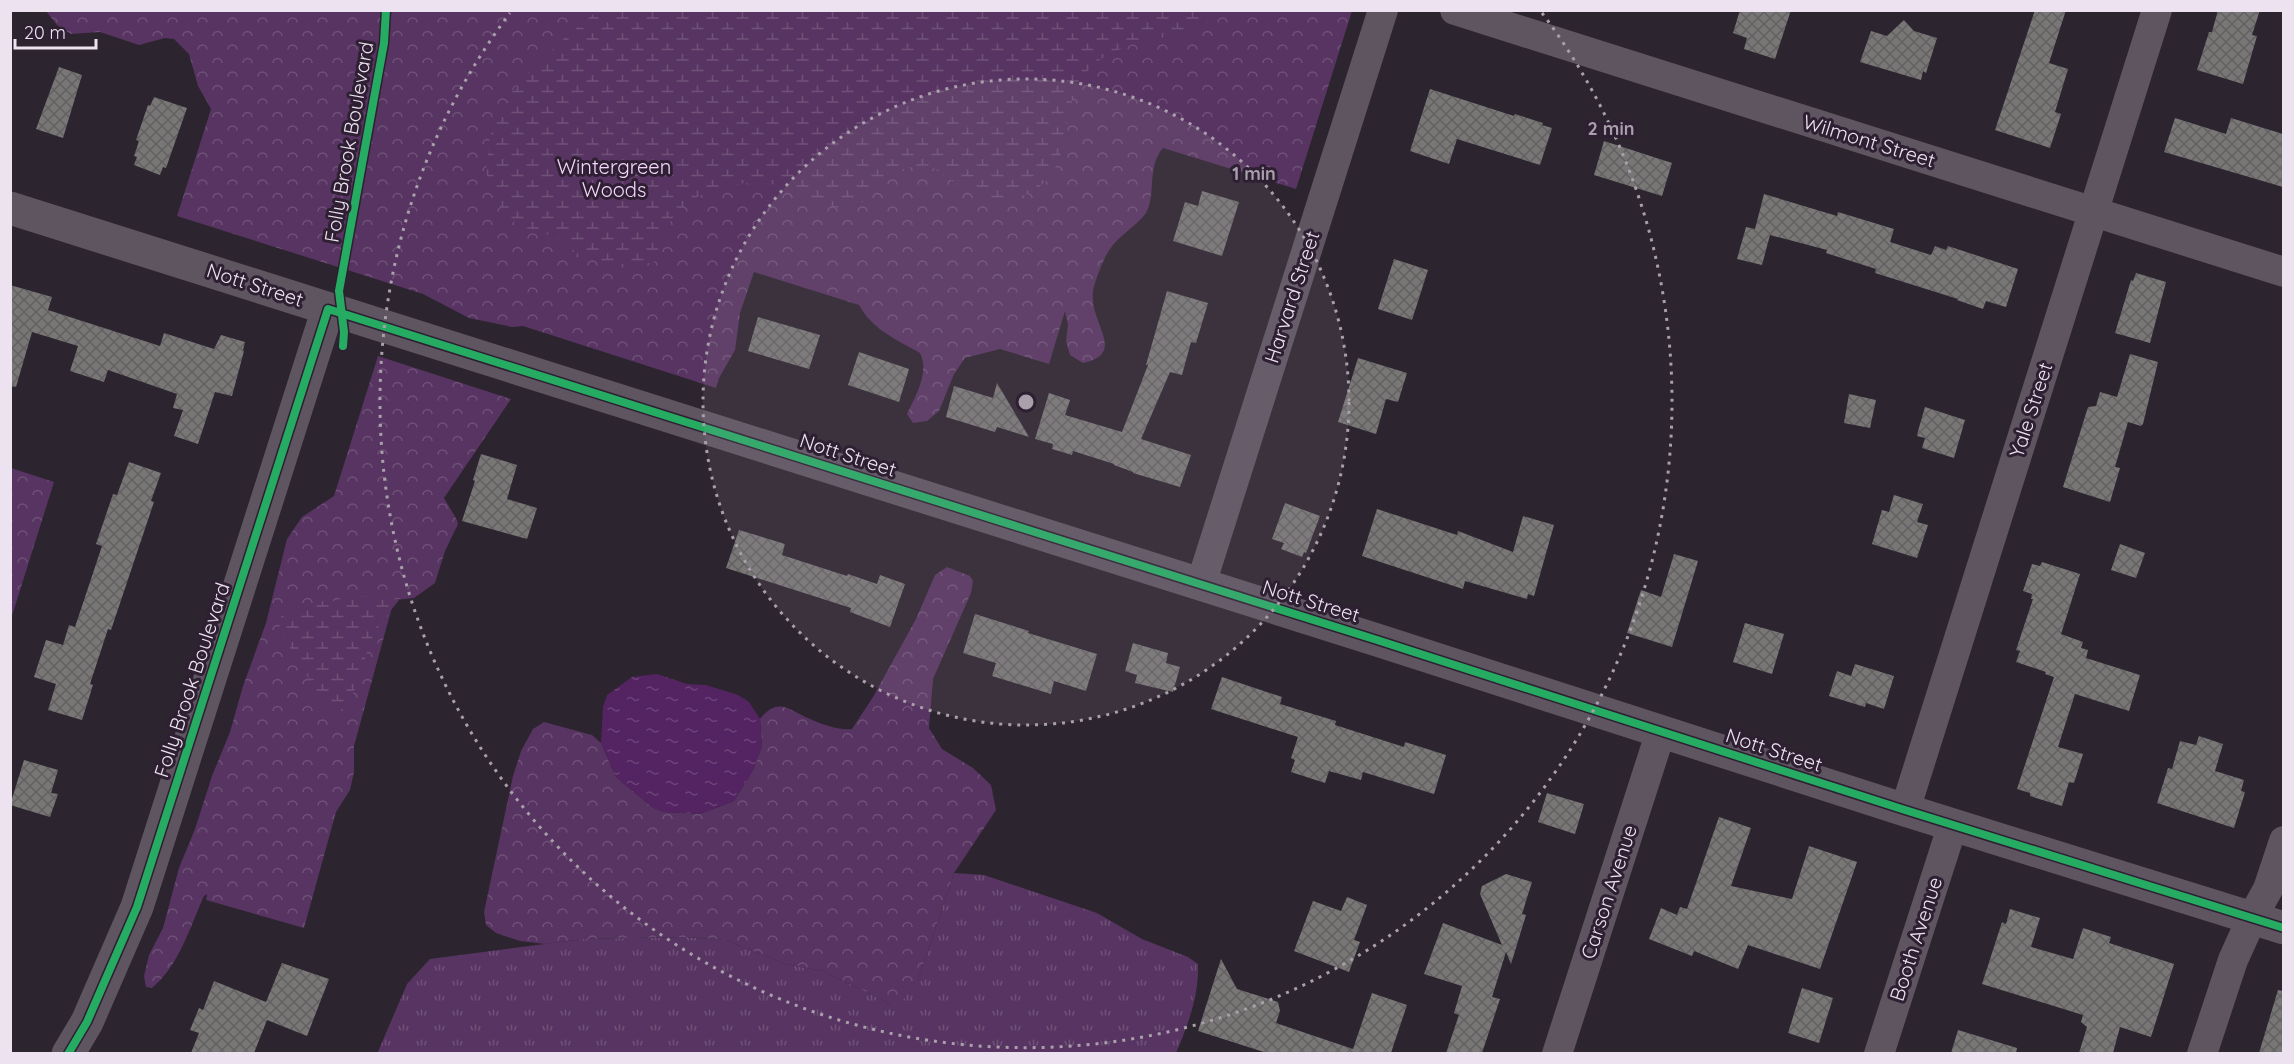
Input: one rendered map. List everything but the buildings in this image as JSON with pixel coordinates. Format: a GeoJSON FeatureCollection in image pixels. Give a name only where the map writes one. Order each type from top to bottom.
{"type":"FeatureCollection","features":[{"type":"Feature","properties":{"kind":"street","name":"Harvard Street"},"geometry":{"type":"LineString","coordinates":[[1201,584],[1383,10]]}},
{"type":"Feature","properties":{"kind":"street","name":"Wilmont Street"},"geometry":{"type":"LineString","coordinates":[[1455,10],[2283,272]]}},
{"type":"Feature","properties":{"kind":"street","name":"Yale Street"},"geometry":{"type":"LineString","coordinates":[[1905,810],[2157,10]]}},
{"type":"Feature","properties":{"kind":"street","name":"Nott Street"},"geometry":{"type":"LineString","coordinates":[[10,208],[2283,928]]}},
{"type":"Feature","properties":{"kind":"street","name":"Folly Brook Boulevard"},"geometry":{"type":"LineString","coordinates":[[68,1053],[87,1022],[137,907],[328,309]]}},
{"type":"Feature","properties":{"kind":"street","name":"Carson Avenue"},"geometry":{"type":"LineString","coordinates":[[1557,1053],[1661,731]]}},
{"type":"Feature","properties":{"kind":"street","name":"Booth Avenue"},"geometry":{"type":"LineString","coordinates":[[1879,1053],[1953,824]]}},
{"type":"Feature","properties":{"kind":"street"},"geometry":{"type":"LineString","coordinates":[[2202,1053],[2230,969],[2252,918],[2268,889],[2283,841]]}},
{"type":"Feature","properties":{"kind":"green space","name":"Wintergreen Woods"},"geometry":{"type":"Polygon","coordinates":[[[46,11],[1352,11],[1296,189],[1163,148],[1155,163],[1151,198],[1146,213],[1110,249],[1095,283],[1093,304],[1105,345],[1103,352],[1096,358],[1083,363],[1070,355],[1066,341],[1068,325],[1065,311],[1049,364],[1000,349],[965,358],[954,374],[939,411],[927,421],[913,423],[907,414],[922,376],[923,360],[920,353],[878,327],[859,305],[754,272],[740,313],[735,350],[716,388],[523,326],[512,327],[469,318],[423,294],[177,216],[211,109],[198,86],[189,54],[174,39],[165,38],[139,45],[100,32],[71,34],[57,25],[46,11]]]}},
{"type":"Feature","properties":{"kind":"green space"},"geometry":{"type":"Polygon","coordinates":[[[597,11],[1222,11],[1195,31],[1178,37],[1157,38],[1131,45],[1113,52],[1091,67],[1079,83],[1072,102],[1060,157],[1052,174],[1039,187],[1018,198],[998,201],[978,196],[928,166],[912,167],[900,171],[890,177],[867,199],[846,208],[832,207],[792,188],[770,184],[747,183],[725,186],[705,193],[687,204],[672,219],[662,238],[656,261],[631,268],[576,257],[573,249],[565,242],[520,226],[508,218],[491,194],[486,170],[490,136],[514,88],[560,42],[597,11]]]}},
{"type":"Feature","properties":{"kind":"green space"},"geometry":{"type":"Polygon","coordinates":[[[378,356],[511,399],[444,498],[458,524],[445,551],[435,583],[414,598],[394,600],[354,746],[354,772],[350,790],[336,812],[304,928],[206,900],[207,894],[170,968],[152,988],[146,987],[144,976],[149,955],[163,928],[179,868],[230,732],[243,686],[266,623],[287,539],[302,517],[334,496],[378,356]]]}},
{"type":"Feature","properties":{"kind":"green space"},"geometry":{"type":"Polygon","coordinates":[[[10,468],[54,482],[11,619],[10,468]]]}},
{"type":"Feature","properties":{"kind":"green space"},"geometry":{"type":"Polygon","coordinates":[[[947,567],[970,576],[973,581],[971,593],[933,679],[929,728],[942,749],[973,768],[991,785],[996,810],[954,873],[918,980],[903,1000],[891,1004],[823,971],[785,964],[725,940],[686,937],[583,939],[545,944],[520,941],[496,933],[486,925],[484,912],[513,776],[521,751],[533,729],[544,722],[592,735],[601,743],[616,777],[652,807],[663,812],[700,814],[734,801],[753,770],[762,746],[760,719],[772,708],[784,707],[825,725],[852,729],[873,697],[916,619],[935,575],[947,567]]]}},
{"type":"Feature","properties":{"kind":"green space"},"geometry":{"type":"Polygon","coordinates":[[[354,595],[399,600],[372,638],[349,701],[343,709],[335,713],[317,697],[303,667],[281,634],[279,621],[284,611],[289,609],[354,595]]]}},
{"type":"Feature","properties":{"kind":"green space"},"geometry":{"type":"Polygon","coordinates":[[[954,873],[984,875],[1097,913],[1142,939],[1188,957],[1198,964],[1195,999],[1176,1053],[377,1054],[407,984],[430,959],[583,939],[686,937],[725,940],[785,964],[823,971],[891,1004],[918,980],[954,873]]]}},
{"type":"Feature","properties":{"kind":"water"},"geometry":{"type":"Polygon","coordinates":[[[657,674],[687,684],[706,685],[738,695],[749,702],[760,719],[762,746],[753,770],[734,801],[700,814],[663,812],[652,807],[616,777],[601,743],[603,707],[607,695],[632,677],[657,674]]]}},
{"type":"Feature","properties":{"kind":"cycle path"},"geometry":{"type":"LineString","coordinates":[[343,346],[344,332],[339,291],[384,43],[386,10]]}},
{"type":"Feature","properties":{"kind":"cycle path"},"geometry":{"type":"LineString","coordinates":[[68,1054],[87,1022],[137,907],[328,309],[1377,640],[1905,810],[2284,928]]}}]}
